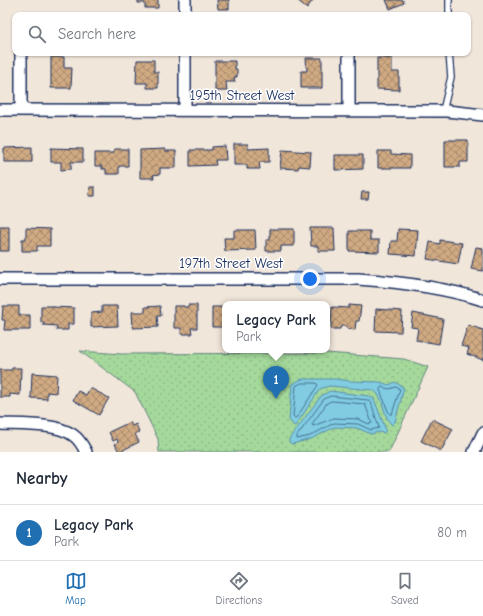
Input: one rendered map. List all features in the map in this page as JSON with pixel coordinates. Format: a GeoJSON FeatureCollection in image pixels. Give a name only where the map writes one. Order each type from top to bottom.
{"type":"FeatureCollection","features":[{"type":"Feature","properties":{"kind":"street"},"geometry":{"type":"LineString","coordinates":[[185,0],[185,12]]}},
{"type":"Feature","properties":{"kind":"street"},"geometry":{"type":"LineString","coordinates":[[20,110],[21,56]]}},
{"type":"Feature","properties":{"kind":"street"},"geometry":{"type":"LineString","coordinates":[[185,56],[185,110]]}},
{"type":"Feature","properties":{"kind":"street"},"geometry":{"type":"LineString","coordinates":[[349,56],[349,110]]}},
{"type":"Feature","properties":{"kind":"street","name":"195th Street West"},"geometry":{"type":"LineString","coordinates":[[0,110],[349,110],[443,111],[483,115]]}},
{"type":"Feature","properties":{"kind":"street","name":"197th Street West"},"geometry":{"type":"LineString","coordinates":[[0,279],[358,279],[392,281],[423,286],[483,300]]}},
{"type":"Feature","properties":{"kind":"street"},"geometry":{"type":"LineString","coordinates":[[0,424],[45,426],[64,430],[79,440],[86,452]]}},
{"type":"Feature","properties":{"kind":"street"},"geometry":{"type":"LineString","coordinates":[[474,452],[483,433]]}},
{"type":"Feature","properties":{"kind":"lane"},"geometry":{"type":"LineString","coordinates":[[449,0],[449,12]]}},
{"type":"Feature","properties":{"kind":"lane"},"geometry":{"type":"LineString","coordinates":[[443,111],[451,77],[449,56]]}},
{"type":"Feature","properties":{"kind":"green space"},"geometry":{"type":"Polygon","coordinates":[[[80,351],[122,354],[327,353],[404,359],[428,367],[389,452],[159,452],[158,439],[135,392],[80,351]]]}},
{"type":"Feature","properties":{"kind":"water"},"geometry":{"type":"Polygon","coordinates":[[[302,379],[336,379],[380,382],[389,385],[395,382],[404,388],[395,422],[392,425],[386,417],[380,397],[373,390],[329,386],[320,389],[294,426],[289,420],[292,384],[302,379]]]}},
{"type":"Feature","properties":{"kind":"water"},"geometry":{"type":"Polygon","coordinates":[[[330,391],[369,396],[374,399],[386,430],[384,433],[379,432],[371,434],[357,428],[335,427],[311,439],[292,444],[289,442],[289,439],[321,396],[330,391]]]}},
{"type":"Feature","properties":{"kind":"building"},"geometry":{"type":"Polygon","coordinates":[[[138,0],[158,0],[158,8],[145,8],[145,3],[138,3],[138,0]]]}},
{"type":"Feature","properties":{"kind":"building"},"geometry":{"type":"Polygon","coordinates":[[[217,0],[229,0],[229,9],[218,9],[217,0]]]}},
{"type":"Feature","properties":{"kind":"building"},"geometry":{"type":"Polygon","coordinates":[[[297,0],[313,0],[307,8],[297,0]]]}},
{"type":"Feature","properties":{"kind":"building"},"geometry":{"type":"Polygon","coordinates":[[[386,0],[403,0],[404,3],[390,9],[386,0]]]}},
{"type":"Feature","properties":{"kind":"building"},"geometry":{"type":"Polygon","coordinates":[[[51,57],[64,57],[64,68],[72,68],[71,88],[51,88],[51,57]]]}},
{"type":"Feature","properties":{"kind":"building"},"geometry":{"type":"Polygon","coordinates":[[[306,58],[322,58],[322,88],[301,88],[301,71],[307,71],[306,58]]]}},
{"type":"Feature","properties":{"kind":"building"},"geometry":{"type":"Polygon","coordinates":[[[377,58],[392,58],[392,72],[399,72],[399,90],[377,89],[377,58]]]}},
{"type":"Feature","properties":{"kind":"building"},"geometry":{"type":"Polygon","coordinates":[[[137,60],[154,60],[154,72],[158,72],[158,88],[147,88],[147,83],[136,83],[137,60]]]}},
{"type":"Feature","properties":{"kind":"building"},"geometry":{"type":"Polygon","coordinates":[[[215,61],[235,61],[237,77],[234,77],[235,82],[226,82],[227,91],[215,91],[215,61]]]}},
{"type":"Feature","properties":{"kind":"building"},"geometry":{"type":"Polygon","coordinates":[[[445,140],[468,140],[468,162],[460,162],[460,167],[445,167],[445,140]]]}},
{"type":"Feature","properties":{"kind":"building"},"geometry":{"type":"Polygon","coordinates":[[[234,144],[248,144],[248,149],[269,148],[269,162],[259,162],[260,169],[247,169],[247,165],[234,165],[234,144]]]}},
{"type":"Feature","properties":{"kind":"building"},"geometry":{"type":"Polygon","coordinates":[[[225,146],[226,160],[215,160],[216,165],[190,166],[190,150],[212,150],[212,147],[225,146]]]}},
{"type":"Feature","properties":{"kind":"building"},"geometry":{"type":"Polygon","coordinates":[[[32,147],[32,162],[4,162],[4,148],[32,147]]]}},
{"type":"Feature","properties":{"kind":"building"},"geometry":{"type":"Polygon","coordinates":[[[51,148],[83,149],[83,162],[71,162],[71,169],[61,170],[61,162],[51,162],[51,148]]]}},
{"type":"Feature","properties":{"kind":"building"},"geometry":{"type":"Polygon","coordinates":[[[114,149],[128,149],[128,166],[119,166],[119,174],[106,174],[106,169],[102,169],[102,166],[95,166],[95,153],[114,153],[114,149]]]}},
{"type":"Feature","properties":{"kind":"building"},"geometry":{"type":"Polygon","coordinates":[[[165,149],[165,151],[176,151],[176,168],[160,168],[160,174],[153,175],[154,178],[140,178],[140,150],[165,149]]]}},
{"type":"Feature","properties":{"kind":"building"},"geometry":{"type":"Polygon","coordinates":[[[282,150],[311,152],[310,167],[299,166],[298,169],[280,168],[282,150]]]}},
{"type":"Feature","properties":{"kind":"building"},"geometry":{"type":"Polygon","coordinates":[[[378,151],[391,151],[391,154],[410,155],[410,168],[378,168],[378,151]]]}},
{"type":"Feature","properties":{"kind":"building"},"geometry":{"type":"Polygon","coordinates":[[[335,155],[363,155],[363,169],[335,170],[335,155]]]}},
{"type":"Feature","properties":{"kind":"building"},"geometry":{"type":"Polygon","coordinates":[[[90,187],[95,187],[95,196],[89,196],[90,187]]]}},
{"type":"Feature","properties":{"kind":"building"},"geometry":{"type":"Polygon","coordinates":[[[362,192],[369,192],[368,199],[361,199],[362,192]]]}},
{"type":"Feature","properties":{"kind":"building"},"geometry":{"type":"Polygon","coordinates":[[[0,226],[9,226],[9,251],[0,251],[0,226]]]}},
{"type":"Feature","properties":{"kind":"building"},"geometry":{"type":"Polygon","coordinates":[[[26,228],[50,229],[50,246],[37,246],[37,251],[22,251],[22,239],[26,239],[26,228]]]}},
{"type":"Feature","properties":{"kind":"building"},"geometry":{"type":"Polygon","coordinates":[[[310,228],[334,228],[335,251],[318,251],[318,246],[311,246],[310,228]]]}},
{"type":"Feature","properties":{"kind":"building"},"geometry":{"type":"Polygon","coordinates":[[[270,229],[294,229],[294,246],[281,246],[281,251],[266,251],[266,240],[270,240],[270,229]]]}},
{"type":"Feature","properties":{"kind":"building"},"geometry":{"type":"Polygon","coordinates":[[[398,229],[418,230],[416,256],[390,254],[391,241],[397,241],[398,229]]]}},
{"type":"Feature","properties":{"kind":"building"},"geometry":{"type":"Polygon","coordinates":[[[234,230],[255,230],[256,250],[225,251],[224,238],[234,238],[234,230]]]}},
{"type":"Feature","properties":{"kind":"building"},"geometry":{"type":"Polygon","coordinates":[[[349,231],[370,231],[370,240],[379,240],[379,252],[349,251],[349,231]]]}},
{"type":"Feature","properties":{"kind":"building"},"geometry":{"type":"Polygon","coordinates":[[[440,240],[462,243],[458,264],[427,259],[430,242],[440,244],[440,240]]]}},
{"type":"Feature","properties":{"kind":"building"},"geometry":{"type":"Polygon","coordinates":[[[476,247],[483,248],[483,271],[471,269],[476,247]]]}},
{"type":"Feature","properties":{"kind":"building"},"geometry":{"type":"Polygon","coordinates":[[[188,305],[197,305],[197,328],[191,328],[192,334],[181,334],[181,328],[174,328],[174,306],[188,307],[188,305]]]}},
{"type":"Feature","properties":{"kind":"building"},"geometry":{"type":"Polygon","coordinates":[[[349,305],[361,306],[359,321],[356,321],[355,330],[347,329],[347,326],[341,326],[340,329],[331,329],[332,307],[349,308],[349,305]]]}},
{"type":"Feature","properties":{"kind":"building"},"geometry":{"type":"Polygon","coordinates":[[[3,306],[19,306],[19,315],[30,315],[30,330],[4,330],[5,320],[2,320],[3,306]]]}},
{"type":"Feature","properties":{"kind":"building"},"geometry":{"type":"Polygon","coordinates":[[[41,306],[74,308],[74,324],[68,324],[68,330],[56,330],[57,326],[43,325],[44,322],[41,322],[41,306]]]}},
{"type":"Feature","properties":{"kind":"building"},"geometry":{"type":"Polygon","coordinates":[[[102,306],[117,306],[118,326],[91,327],[91,313],[102,312],[102,306]]]}},
{"type":"Feature","properties":{"kind":"building"},"geometry":{"type":"Polygon","coordinates":[[[160,306],[161,316],[157,316],[158,327],[133,328],[132,312],[145,312],[145,307],[160,306]]]}},
{"type":"Feature","properties":{"kind":"building"},"geometry":{"type":"Polygon","coordinates":[[[212,307],[222,307],[222,327],[212,327],[212,307]]]}},
{"type":"Feature","properties":{"kind":"building"},"geometry":{"type":"Polygon","coordinates":[[[376,309],[402,311],[401,332],[375,331],[376,309]]]}},
{"type":"Feature","properties":{"kind":"building"},"geometry":{"type":"Polygon","coordinates":[[[413,313],[443,319],[439,344],[416,340],[418,328],[411,327],[413,313]]]}},
{"type":"Feature","properties":{"kind":"building"},"geometry":{"type":"Polygon","coordinates":[[[468,325],[483,330],[483,360],[467,354],[469,348],[461,346],[468,325]]]}},
{"type":"Feature","properties":{"kind":"building"},"geometry":{"type":"Polygon","coordinates":[[[12,368],[21,368],[20,395],[10,394],[10,397],[0,397],[0,370],[12,370],[12,368]]]}},
{"type":"Feature","properties":{"kind":"building"},"geometry":{"type":"Polygon","coordinates":[[[32,373],[57,375],[56,393],[47,392],[47,399],[31,398],[32,373]]]}},
{"type":"Feature","properties":{"kind":"building"},"geometry":{"type":"Polygon","coordinates":[[[90,388],[109,398],[99,415],[73,400],[78,391],[86,395],[90,388]]]}},
{"type":"Feature","properties":{"kind":"building"},"geometry":{"type":"Polygon","coordinates":[[[432,419],[453,429],[441,451],[421,441],[432,419]]]}},
{"type":"Feature","properties":{"kind":"building"},"geometry":{"type":"Polygon","coordinates":[[[130,422],[132,426],[136,424],[139,432],[135,434],[139,442],[119,452],[115,444],[118,442],[117,439],[113,441],[109,432],[130,422]]]}},
{"type":"Feature","properties":{"kind":"place","name":"Legacy Park"},"geometry":{"type":"Point","coordinates":[276,399]}}]}
